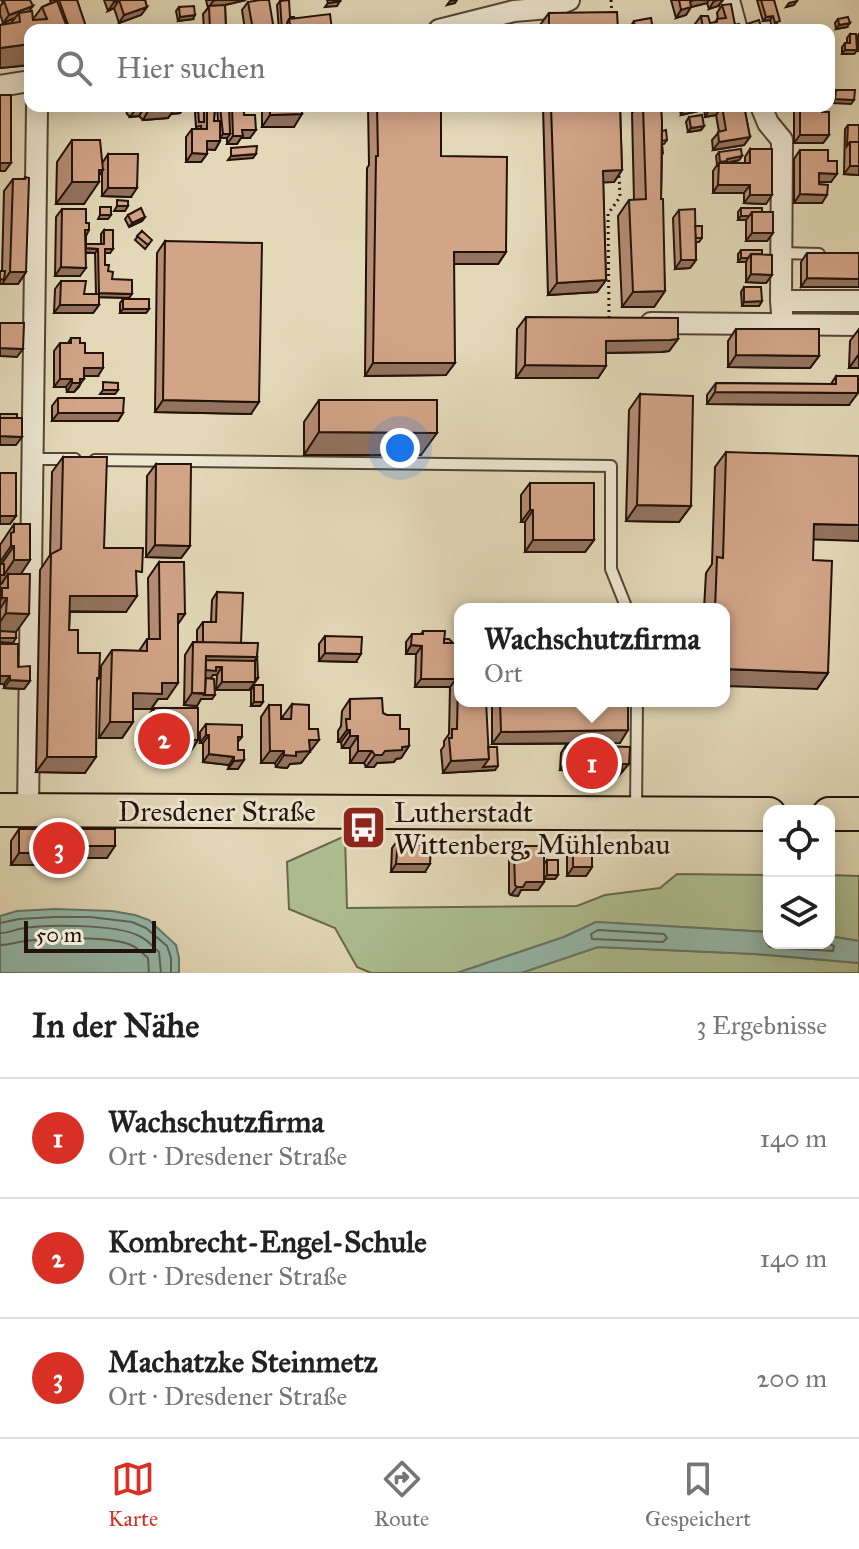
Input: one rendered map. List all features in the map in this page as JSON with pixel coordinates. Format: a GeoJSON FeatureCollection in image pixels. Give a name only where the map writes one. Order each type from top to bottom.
{"type":"FeatureCollection","features":[{"type":"Feature","properties":{"kind":"main road","name":"Dresdener Straße"},"geometry":{"type":"LineString","coordinates":[[14,810],[763,814]]}},
{"type":"Feature","properties":{"kind":"main road"},"geometry":{"type":"LineString","coordinates":[[835,814],[859,814]]}},
{"type":"Feature","properties":{"kind":"street"},"geometry":{"type":"LineString","coordinates":[[463,24],[514,11],[549,8],[569,0]]}},
{"type":"Feature","properties":{"kind":"street"},"geometry":{"type":"LineString","coordinates":[[729,0],[735,24]]}},
{"type":"Feature","properties":{"kind":"street"},"geometry":{"type":"LineString","coordinates":[[0,86],[24,82]]}},
{"type":"Feature","properties":{"kind":"street"},"geometry":{"type":"LineString","coordinates":[[14,810],[33,459],[37,112]]}},
{"type":"Feature","properties":{"kind":"street"},"geometry":{"type":"LineString","coordinates":[[763,112],[782,140],[783,325]]}},
{"type":"Feature","properties":{"kind":"street"},"geometry":{"type":"LineString","coordinates":[[781,301],[859,301]]}},
{"type":"Feature","properties":{"kind":"street"},"geometry":{"type":"LineString","coordinates":[[609,322],[859,325]]}},
{"type":"Feature","properties":{"kind":"lane"},"geometry":{"type":"LineString","coordinates":[[781,253],[830,254]]}},
{"type":"Feature","properties":{"kind":"lane"},"geometry":{"type":"LineString","coordinates":[[33,459],[611,466],[611,569],[625,603]]}},
{"type":"Feature","properties":{"kind":"lane"},"geometry":{"type":"LineString","coordinates":[[636,813],[637,707]]}},
{"type":"Feature","properties":{"kind":"path"},"geometry":{"type":"LineString","coordinates":[[611,0],[612,15]]}},
{"type":"Feature","properties":{"kind":"path"},"geometry":{"type":"LineString","coordinates":[[609,322],[608,214],[620,197],[619,167]]}},
{"type":"Feature","properties":{"kind":"shaded area"},"geometry":{"type":"Polygon","coordinates":[[[345,836],[347,908],[577,906],[605,895],[660,888],[677,874],[763,875],[763,932],[596,922],[564,937],[457,973],[371,973],[357,967],[335,928],[289,909],[287,862],[345,836]]]}},
{"type":"Feature","properties":{"kind":"shaded area"},"geometry":{"type":"Polygon","coordinates":[[[835,875],[859,876],[859,941],[835,937],[835,875]]]}},
{"type":"Feature","properties":{"kind":"shaded area"},"geometry":{"type":"Polygon","coordinates":[[[598,947],[755,954],[859,963],[859,973],[521,973],[598,947]]]}},
{"type":"Feature","properties":{"kind":"water"},"geometry":{"type":"Polygon","coordinates":[[[17,911],[112,911],[149,920],[176,945],[179,973],[0,973],[0,916],[17,911]]]}},
{"type":"Feature","properties":{"kind":"water"},"geometry":{"type":"Polygon","coordinates":[[[596,922],[763,932],[763,949],[835,949],[835,937],[859,941],[859,963],[755,954],[598,947],[521,973],[457,973],[564,937],[596,922]]]}},
{"type":"Feature","properties":{"kind":"building"},"geometry":{"type":"Polygon","coordinates":[[[5,0],[30,0],[33,6],[9,15],[5,0]]]}},
{"type":"Feature","properties":{"kind":"building"},"geometry":{"type":"Polygon","coordinates":[[[59,0],[77,0],[85,24],[68,24],[59,0]]]}},
{"type":"Feature","properties":{"kind":"building"},"geometry":{"type":"Polygon","coordinates":[[[119,0],[145,0],[147,7],[124,15],[119,0]]]}},
{"type":"Feature","properties":{"kind":"building"},"geometry":{"type":"Polygon","coordinates":[[[269,0],[273,24],[252,24],[248,2],[269,0]]]}},
{"type":"Feature","properties":{"kind":"building"},"geometry":{"type":"Polygon","coordinates":[[[289,0],[290,17],[294,18],[289,19],[287,24],[282,24],[280,1],[289,0]]]}},
{"type":"Feature","properties":{"kind":"building"},"geometry":{"type":"Polygon","coordinates":[[[679,0],[694,0],[690,1],[691,7],[681,10],[679,0]]]}},
{"type":"Feature","properties":{"kind":"building"},"geometry":{"type":"Polygon","coordinates":[[[761,0],[774,0],[780,21],[775,23],[773,16],[766,17],[761,0]]]}},
{"type":"Feature","properties":{"kind":"building"},"geometry":{"type":"Polygon","coordinates":[[[57,1],[66,24],[24,24],[24,45],[0,48],[0,25],[20,22],[19,13],[32,11],[33,20],[47,19],[42,7],[57,1]]]}},
{"type":"Feature","properties":{"kind":"building"},"geometry":{"type":"Polygon","coordinates":[[[731,4],[735,24],[702,24],[701,16],[708,16],[710,23],[726,18],[722,5],[731,4]]]}},
{"type":"Feature","properties":{"kind":"building"},"geometry":{"type":"Polygon","coordinates":[[[225,5],[226,24],[210,24],[209,6],[225,5]]]}},
{"type":"Feature","properties":{"kind":"building"},"geometry":{"type":"Polygon","coordinates":[[[194,6],[195,15],[180,17],[179,7],[194,6]]]}},
{"type":"Feature","properties":{"kind":"building"},"geometry":{"type":"Polygon","coordinates":[[[617,12],[618,24],[549,24],[549,13],[617,12]]]}},
{"type":"Feature","properties":{"kind":"building"},"geometry":{"type":"Polygon","coordinates":[[[330,14],[331,24],[290,24],[289,19],[330,14]]]}},
{"type":"Feature","properties":{"kind":"building"},"geometry":{"type":"Polygon","coordinates":[[[848,17],[850,23],[839,25],[838,19],[848,17]]]}},
{"type":"Feature","properties":{"kind":"building"},"geometry":{"type":"Polygon","coordinates":[[[651,18],[652,24],[634,24],[634,21],[651,18]]]}},
{"type":"Feature","properties":{"kind":"building"},"geometry":{"type":"Polygon","coordinates":[[[850,34],[856,34],[857,50],[845,50],[845,43],[850,43],[850,34]]]}},
{"type":"Feature","properties":{"kind":"building"},"geometry":{"type":"Polygon","coordinates":[[[836,90],[855,90],[854,100],[835,99],[836,90]]]}},
{"type":"Feature","properties":{"kind":"building"},"geometry":{"type":"Polygon","coordinates":[[[0,95],[11,95],[11,163],[0,163],[0,95]]]}},
{"type":"Feature","properties":{"kind":"building"},"geometry":{"type":"Polygon","coordinates":[[[198,112],[204,112],[204,122],[199,122],[198,112]]]}},
{"type":"Feature","properties":{"kind":"building"},"geometry":{"type":"Polygon","coordinates":[[[207,112],[215,112],[214,121],[220,121],[220,141],[207,141],[207,154],[192,153],[192,129],[207,129],[207,112]]]}},
{"type":"Feature","properties":{"kind":"building"},"geometry":{"type":"Polygon","coordinates":[[[221,112],[229,112],[230,134],[223,134],[221,112]]]}},
{"type":"Feature","properties":{"kind":"building"},"geometry":{"type":"Polygon","coordinates":[[[232,112],[255,115],[256,130],[242,130],[243,136],[233,136],[232,112]]]}},
{"type":"Feature","properties":{"kind":"building"},"geometry":{"type":"Polygon","coordinates":[[[270,112],[302,112],[302,114],[270,115],[270,112]]]}},
{"type":"Feature","properties":{"kind":"building"},"geometry":{"type":"Polygon","coordinates":[[[377,112],[441,112],[441,156],[507,157],[506,252],[454,252],[455,363],[373,363],[377,112]]]}},
{"type":"Feature","properties":{"kind":"building"},"geometry":{"type":"Polygon","coordinates":[[[551,112],[620,112],[622,170],[603,171],[606,280],[557,283],[551,112]]]}},
{"type":"Feature","properties":{"kind":"building"},"geometry":{"type":"Polygon","coordinates":[[[643,112],[661,112],[665,291],[633,292],[629,200],[646,199],[643,112]]]}},
{"type":"Feature","properties":{"kind":"building"},"geometry":{"type":"Polygon","coordinates":[[[723,112],[745,112],[750,137],[719,142],[718,132],[726,130],[723,112]]]}},
{"type":"Feature","properties":{"kind":"building"},"geometry":{"type":"Polygon","coordinates":[[[800,112],[829,112],[829,135],[800,135],[800,112]]]}},
{"type":"Feature","properties":{"kind":"building"},"geometry":{"type":"Polygon","coordinates":[[[702,115],[704,126],[691,128],[689,117],[702,115]]]}},
{"type":"Feature","properties":{"kind":"building"},"geometry":{"type":"Polygon","coordinates":[[[848,125],[859,125],[859,142],[850,142],[847,146],[848,125]]]}},
{"type":"Feature","properties":{"kind":"building"},"geometry":{"type":"Polygon","coordinates":[[[666,130],[667,140],[662,141],[662,131],[666,130]]]}},
{"type":"Feature","properties":{"kind":"building"},"geometry":{"type":"Polygon","coordinates":[[[72,140],[100,140],[103,170],[99,170],[99,182],[72,182],[72,140]]]}},
{"type":"Feature","properties":{"kind":"building"},"geometry":{"type":"Polygon","coordinates":[[[850,142],[859,142],[859,166],[850,166],[850,142]]]}},
{"type":"Feature","properties":{"kind":"building"},"geometry":{"type":"Polygon","coordinates":[[[257,146],[256,154],[231,156],[231,148],[257,146]]]}},
{"type":"Feature","properties":{"kind":"building"},"geometry":{"type":"Polygon","coordinates":[[[741,149],[742,156],[720,162],[719,152],[741,149]]]}},
{"type":"Feature","properties":{"kind":"building"},"geometry":{"type":"Polygon","coordinates":[[[750,149],[772,149],[772,195],[750,195],[750,185],[718,185],[719,163],[750,163],[750,149]]]}},
{"type":"Feature","properties":{"kind":"building"},"geometry":{"type":"Polygon","coordinates":[[[800,150],[828,150],[828,161],[837,161],[837,174],[819,173],[819,184],[828,185],[827,195],[800,194],[800,150]]]}},
{"type":"Feature","properties":{"kind":"building"},"geometry":{"type":"Polygon","coordinates":[[[108,154],[138,154],[137,188],[108,188],[108,154]]]}},
{"type":"Feature","properties":{"kind":"building"},"geometry":{"type":"Polygon","coordinates":[[[29,178],[26,272],[10,272],[13,179],[29,178]]]}},
{"type":"Feature","properties":{"kind":"building"},"geometry":{"type":"Polygon","coordinates":[[[117,200],[128,201],[128,206],[117,206],[117,200]]]}},
{"type":"Feature","properties":{"kind":"building"},"geometry":{"type":"Polygon","coordinates":[[[100,207],[111,207],[111,215],[100,215],[100,207]]]}},
{"type":"Feature","properties":{"kind":"building"},"geometry":{"type":"Polygon","coordinates":[[[141,208],[145,217],[132,223],[128,215],[141,208]]]}},
{"type":"Feature","properties":{"kind":"building"},"geometry":{"type":"Polygon","coordinates":[[[741,208],[762,208],[762,212],[741,216],[741,208]]]}},
{"type":"Feature","properties":{"kind":"building"},"geometry":{"type":"Polygon","coordinates":[[[62,209],[86,209],[89,230],[85,230],[86,268],[61,267],[62,209]]]}},
{"type":"Feature","properties":{"kind":"building"},"geometry":{"type":"Polygon","coordinates":[[[695,209],[696,260],[681,260],[679,210],[695,209]]]}},
{"type":"Feature","properties":{"kind":"building"},"geometry":{"type":"Polygon","coordinates":[[[752,212],[773,212],[773,233],[752,233],[752,212]]]}},
{"type":"Feature","properties":{"kind":"building"},"geometry":{"type":"Polygon","coordinates":[[[695,226],[702,226],[702,238],[696,238],[695,226]]]}},
{"type":"Feature","properties":{"kind":"building"},"geometry":{"type":"Polygon","coordinates":[[[104,230],[113,230],[113,249],[105,249],[105,265],[109,265],[108,271],[113,272],[112,279],[132,280],[132,294],[99,293],[98,249],[86,248],[86,244],[104,244],[104,230]]]}},
{"type":"Feature","properties":{"kind":"building"},"geometry":{"type":"Polygon","coordinates":[[[142,231],[152,240],[148,245],[137,236],[142,231]]]}},
{"type":"Feature","properties":{"kind":"building"},"geometry":{"type":"Polygon","coordinates":[[[165,241],[262,243],[259,402],[163,400],[165,241]]]}},
{"type":"Feature","properties":{"kind":"building"},"geometry":{"type":"Polygon","coordinates":[[[741,250],[762,250],[762,254],[741,258],[741,250]]]}},
{"type":"Feature","properties":{"kind":"building"},"geometry":{"type":"Polygon","coordinates":[[[807,253],[859,253],[859,279],[807,278],[807,253]]]}},
{"type":"Feature","properties":{"kind":"building"},"geometry":{"type":"Polygon","coordinates":[[[751,254],[772,255],[772,275],[751,274],[751,254]]]}},
{"type":"Feature","properties":{"kind":"building"},"geometry":{"type":"Polygon","coordinates":[[[61,281],[86,281],[84,294],[99,294],[99,305],[60,305],[61,281]]]}},
{"type":"Feature","properties":{"kind":"building"},"geometry":{"type":"Polygon","coordinates":[[[744,287],[761,287],[762,301],[744,302],[744,287]]]}},
{"type":"Feature","properties":{"kind":"building"},"geometry":{"type":"Polygon","coordinates":[[[123,299],[149,299],[149,309],[123,309],[123,299]]]}},
{"type":"Feature","properties":{"kind":"building"},"geometry":{"type":"Polygon","coordinates":[[[526,317],[678,318],[678,339],[606,341],[606,366],[525,365],[526,317]]]}},
{"type":"Feature","properties":{"kind":"building"},"geometry":{"type":"Polygon","coordinates":[[[0,323],[24,323],[23,349],[0,348],[0,323]]]}},
{"type":"Feature","properties":{"kind":"building"},"geometry":{"type":"Polygon","coordinates":[[[736,329],[819,329],[819,356],[736,355],[736,329]]]}},
{"type":"Feature","properties":{"kind":"building"},"geometry":{"type":"Polygon","coordinates":[[[71,338],[80,338],[80,343],[85,343],[85,353],[103,353],[103,368],[84,368],[84,379],[80,379],[80,383],[60,379],[60,343],[71,343],[71,338]]]}},
{"type":"Feature","properties":{"kind":"building"},"geometry":{"type":"Polygon","coordinates":[[[836,376],[858,376],[858,393],[715,392],[716,383],[836,384],[836,376]]]}},
{"type":"Feature","properties":{"kind":"building"},"geometry":{"type":"Polygon","coordinates":[[[103,382],[118,383],[118,390],[103,390],[103,382]]]}},
{"type":"Feature","properties":{"kind":"building"},"geometry":{"type":"Polygon","coordinates":[[[640,394],[693,396],[691,506],[637,505],[640,394]]]}},
{"type":"Feature","properties":{"kind":"building"},"geometry":{"type":"Polygon","coordinates":[[[58,398],[124,398],[123,413],[58,413],[58,398]]]}},
{"type":"Feature","properties":{"kind":"building"},"geometry":{"type":"Polygon","coordinates":[[[319,400],[437,400],[437,433],[319,432],[319,400]]]}},
{"type":"Feature","properties":{"kind":"building"},"geometry":{"type":"Polygon","coordinates":[[[0,414],[17,414],[17,418],[0,418],[0,414]]]}},
{"type":"Feature","properties":{"kind":"building"},"geometry":{"type":"Polygon","coordinates":[[[0,418],[22,418],[22,437],[0,436],[0,418]]]}},
{"type":"Feature","properties":{"kind":"building"},"geometry":{"type":"Polygon","coordinates":[[[726,452],[859,456],[859,525],[814,524],[813,560],[832,561],[828,673],[730,669],[730,603],[715,603],[717,557],[723,558],[726,452]]]}},
{"type":"Feature","properties":{"kind":"building"},"geometry":{"type":"Polygon","coordinates":[[[63,457],[107,457],[104,548],[143,548],[142,572],[136,571],[137,596],[70,596],[69,630],[78,630],[78,653],[100,653],[96,757],[47,757],[51,554],[61,549],[63,457]]]}},
{"type":"Feature","properties":{"kind":"building"},"geometry":{"type":"Polygon","coordinates":[[[156,464],[191,464],[190,546],[155,545],[156,464]]]}},
{"type":"Feature","properties":{"kind":"building"},"geometry":{"type":"Polygon","coordinates":[[[0,473],[16,473],[16,516],[0,516],[0,473]]]}},
{"type":"Feature","properties":{"kind":"building"},"geometry":{"type":"Polygon","coordinates":[[[530,483],[594,483],[594,540],[533,540],[530,483]]]}},
{"type":"Feature","properties":{"kind":"building"},"geometry":{"type":"Polygon","coordinates":[[[14,524],[30,524],[30,560],[14,560],[11,533],[14,532],[14,524]]]}},
{"type":"Feature","properties":{"kind":"building"},"geometry":{"type":"Polygon","coordinates":[[[159,562],[184,562],[185,614],[178,614],[178,683],[162,683],[162,694],[133,693],[133,722],[110,722],[112,650],[147,651],[147,639],[160,639],[159,562]]]}},
{"type":"Feature","properties":{"kind":"building"},"geometry":{"type":"Polygon","coordinates":[[[0,564],[4,564],[4,575],[0,575],[0,564]]]}},
{"type":"Feature","properties":{"kind":"building"},"geometry":{"type":"Polygon","coordinates":[[[8,574],[30,574],[29,614],[6,613],[7,598],[2,598],[2,588],[8,588],[8,574]]]}},
{"type":"Feature","properties":{"kind":"building"},"geometry":{"type":"Polygon","coordinates":[[[217,592],[243,593],[241,643],[203,642],[203,622],[216,622],[217,592]]]}},
{"type":"Feature","properties":{"kind":"building"},"geometry":{"type":"Polygon","coordinates":[[[0,631],[16,632],[16,638],[0,638],[0,631]]]}},
{"type":"Feature","properties":{"kind":"building"},"geometry":{"type":"Polygon","coordinates":[[[423,631],[445,631],[444,643],[454,643],[454,679],[421,679],[422,646],[411,645],[412,634],[423,634],[423,631]]]}},
{"type":"Feature","properties":{"kind":"building"},"geometry":{"type":"Polygon","coordinates":[[[325,636],[362,637],[361,654],[325,653],[325,636]]]}},
{"type":"Feature","properties":{"kind":"building"},"geometry":{"type":"Polygon","coordinates":[[[193,642],[258,643],[257,657],[206,656],[205,693],[192,693],[193,642]]]}},
{"type":"Feature","properties":{"kind":"building"},"geometry":{"type":"Polygon","coordinates":[[[0,644],[18,644],[18,667],[30,666],[30,681],[0,676],[0,644]]]}},
{"type":"Feature","properties":{"kind":"building"},"geometry":{"type":"Polygon","coordinates":[[[257,653],[258,678],[255,678],[255,661],[257,653]]]}},
{"type":"Feature","properties":{"kind":"building"},"geometry":{"type":"Polygon","coordinates":[[[206,660],[255,661],[255,682],[222,682],[222,667],[216,667],[216,671],[206,670],[206,660]]]}},
{"type":"Feature","properties":{"kind":"building"},"geometry":{"type":"Polygon","coordinates":[[[206,678],[214,679],[215,695],[204,695],[206,678]]]}},
{"type":"Feature","properties":{"kind":"building"},"geometry":{"type":"Polygon","coordinates":[[[254,685],[263,685],[263,702],[254,702],[254,685]]]}},
{"type":"Feature","properties":{"kind":"building"},"geometry":{"type":"Polygon","coordinates":[[[382,698],[383,713],[400,715],[400,729],[409,729],[409,746],[402,747],[402,750],[385,751],[382,755],[358,751],[358,736],[350,736],[350,730],[347,730],[350,699],[382,698]]]}},
{"type":"Feature","properties":{"kind":"building"},"geometry":{"type":"Polygon","coordinates":[[[292,704],[309,705],[309,729],[318,729],[319,740],[309,740],[310,751],[296,752],[296,756],[284,755],[284,751],[270,751],[269,705],[281,705],[281,719],[291,719],[292,704]]]}},
{"type":"Feature","properties":{"kind":"building"},"geometry":{"type":"Polygon","coordinates":[[[457,707],[486,707],[489,759],[451,761],[449,738],[452,738],[452,729],[457,729],[457,707]]]}},
{"type":"Feature","properties":{"kind":"building"},"geometry":{"type":"Polygon","coordinates":[[[500,707],[628,707],[628,730],[501,732],[500,707]]]}},
{"type":"Feature","properties":{"kind":"building"},"geometry":{"type":"Polygon","coordinates":[[[154,708],[198,708],[198,740],[154,740],[154,737],[146,737],[146,717],[154,717],[154,708]]]}},
{"type":"Feature","properties":{"kind":"building"},"geometry":{"type":"Polygon","coordinates":[[[206,724],[242,725],[238,750],[244,750],[244,760],[234,761],[234,757],[209,754],[206,724]]]}},
{"type":"Feature","properties":{"kind":"building"},"geometry":{"type":"Polygon","coordinates":[[[566,745],[630,747],[629,764],[622,764],[622,771],[601,770],[601,763],[566,762],[566,745]]]}},
{"type":"Feature","properties":{"kind":"building"},"geometry":{"type":"Polygon","coordinates":[[[488,747],[497,747],[498,766],[483,767],[489,759],[488,747]]]}},
{"type":"Feature","properties":{"kind":"building"},"geometry":{"type":"Polygon","coordinates":[[[19,829],[115,829],[115,846],[57,843],[57,853],[19,853],[19,829]]]}},
{"type":"Feature","properties":{"kind":"building"},"geometry":{"type":"Polygon","coordinates":[[[398,840],[405,840],[404,845],[431,845],[430,864],[396,864],[398,840]]]}},
{"type":"Feature","properties":{"kind":"building"},"geometry":{"type":"Polygon","coordinates":[[[573,842],[592,842],[592,867],[573,867],[573,842]]]}},
{"type":"Feature","properties":{"kind":"building"},"geometry":{"type":"Polygon","coordinates":[[[525,846],[544,846],[544,882],[526,882],[523,887],[517,887],[514,852],[525,852],[525,846]]]}},
{"type":"Feature","properties":{"kind":"building"},"geometry":{"type":"Polygon","coordinates":[[[547,860],[558,860],[558,875],[547,875],[547,860]]]}},
{"type":"Feature","properties":{"kind":"place","name":"Kombrecht-Engel-Schule"},"geometry":{"type":"Point","coordinates":[164,739]}},
{"type":"Feature","properties":{"kind":"place","name":"Wachschutzfirma"},"geometry":{"type":"Point","coordinates":[592,763]}},
{"type":"Feature","properties":{"kind":"place","name":"Lutherstadt Wittenberg, Mühlenbau"},"geometry":{"type":"Point","coordinates":[363,828]}},
{"type":"Feature","properties":{"kind":"place","name":"Machatzke Steinmetz"},"geometry":{"type":"Point","coordinates":[59,848]}}]}
